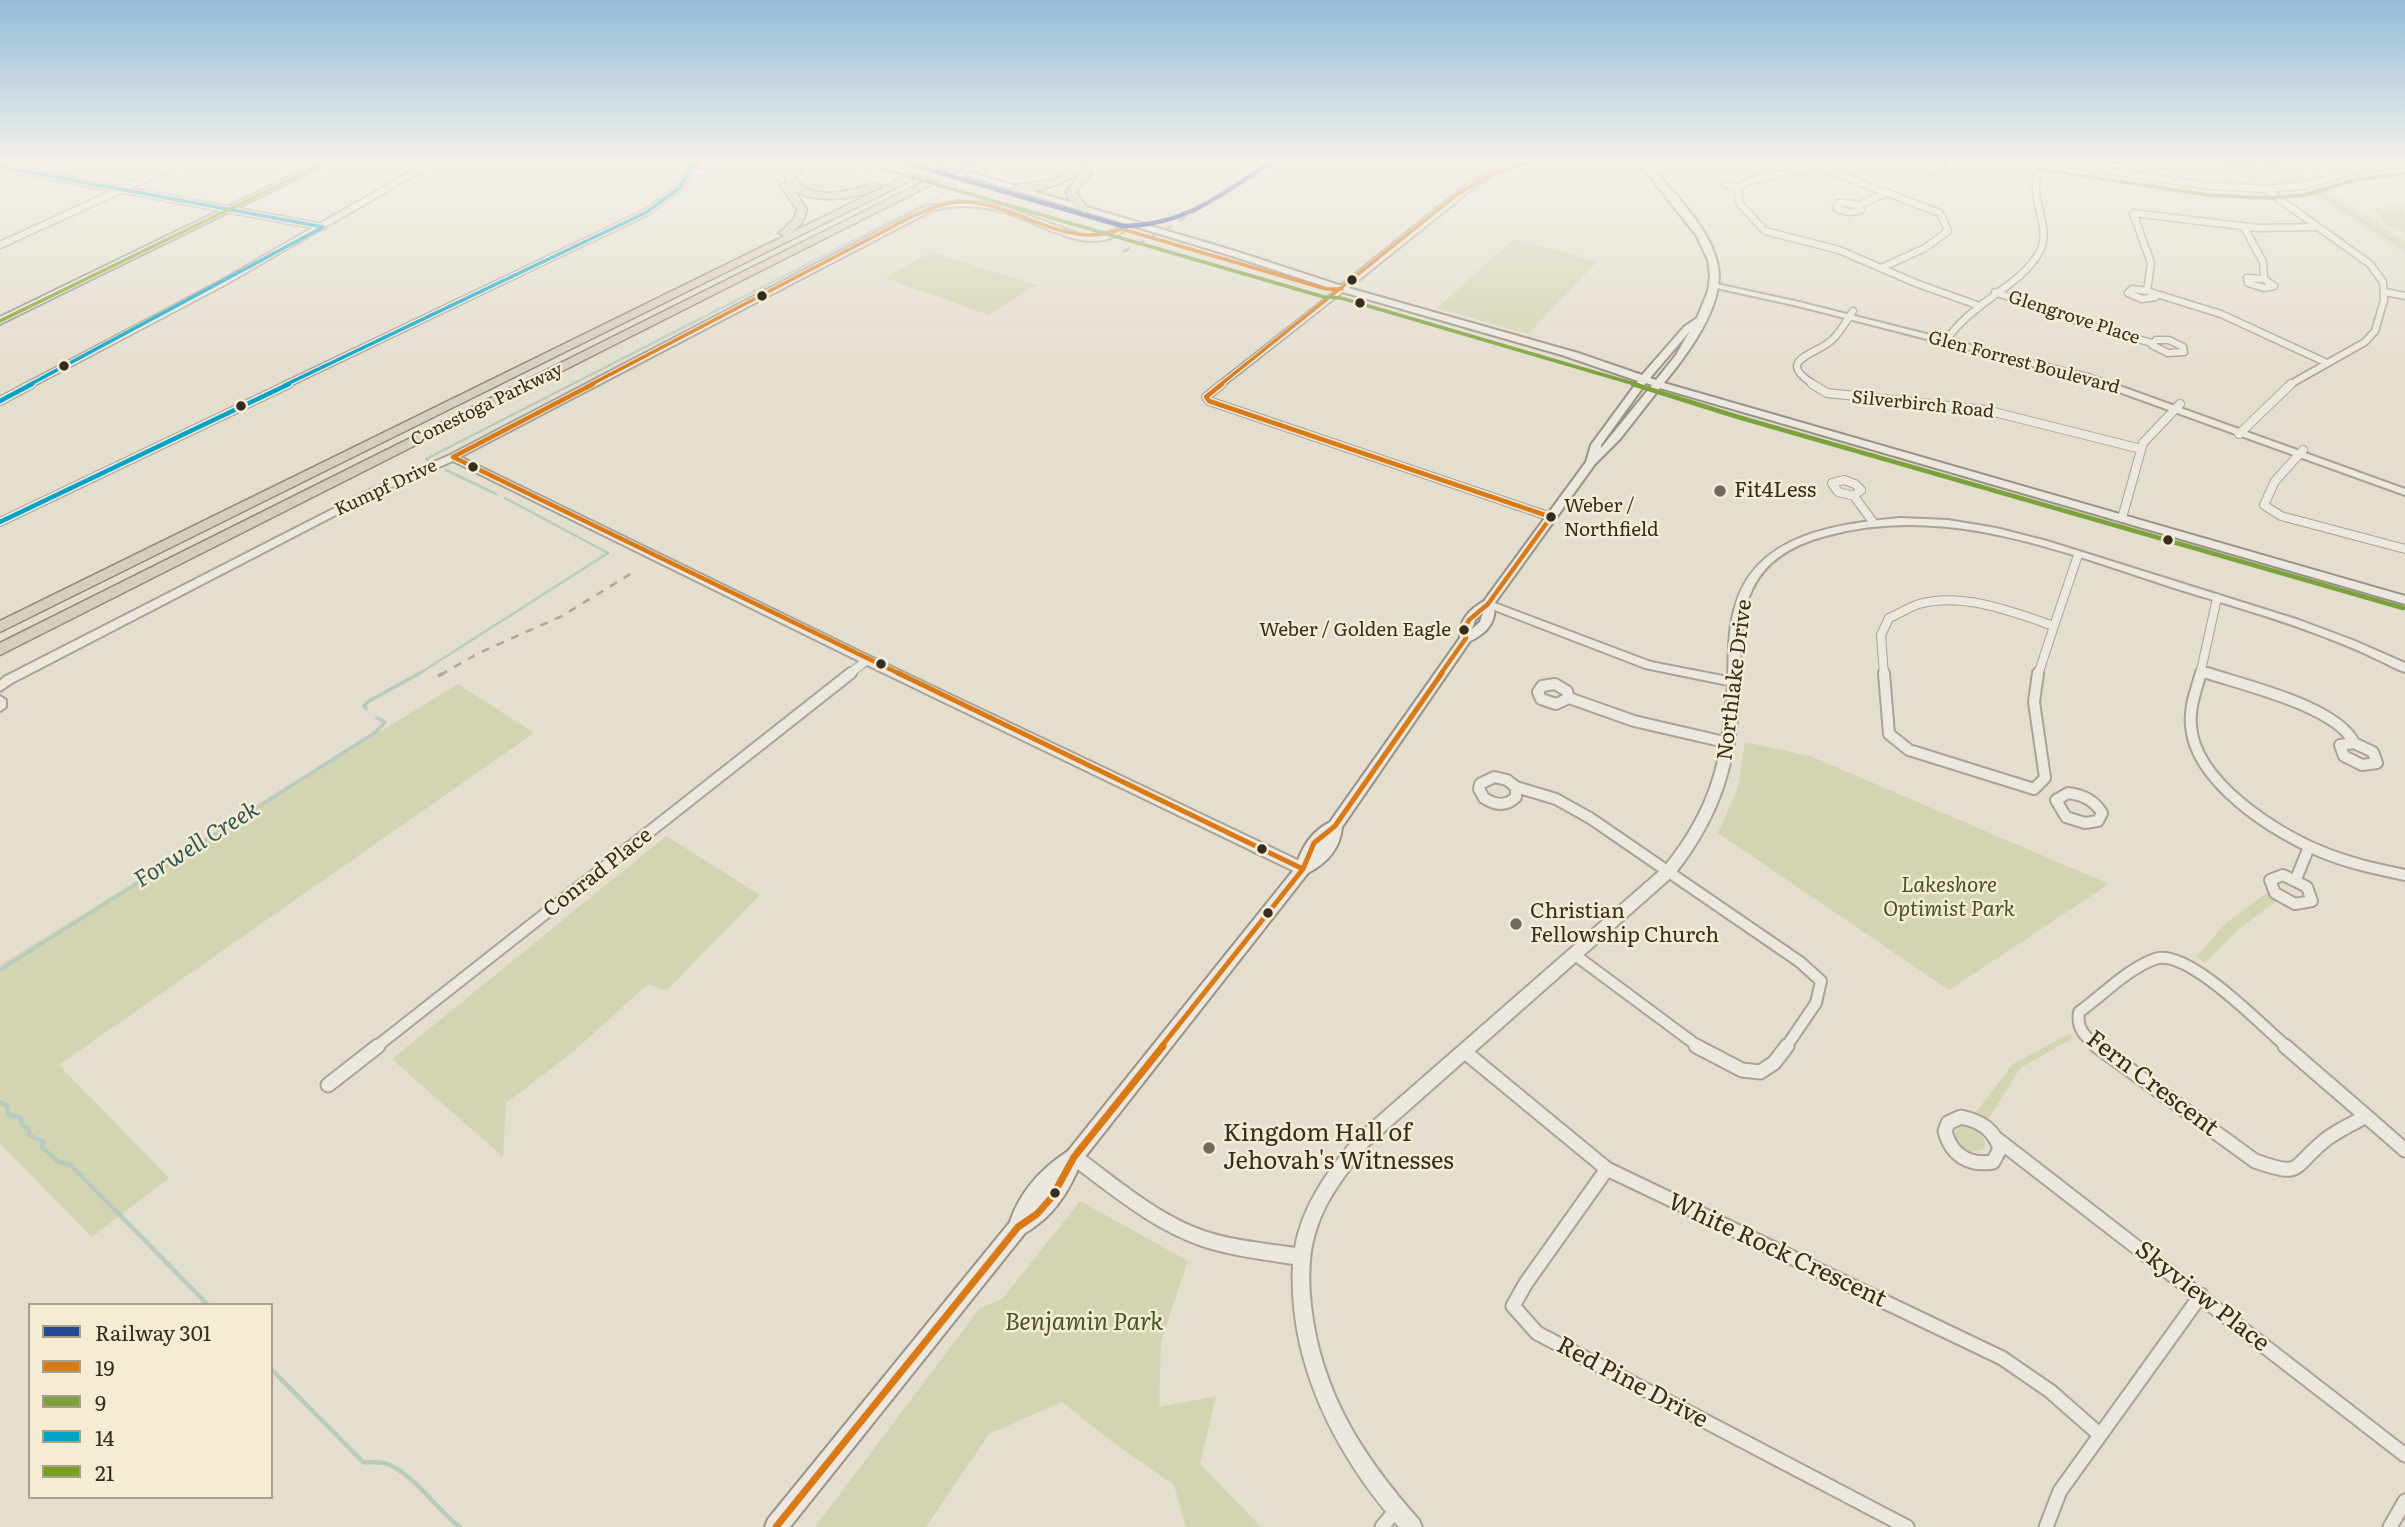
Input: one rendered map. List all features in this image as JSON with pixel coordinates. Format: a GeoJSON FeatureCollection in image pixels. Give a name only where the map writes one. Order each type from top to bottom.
{"type":"FeatureCollection","features":[{"type":"Feature","properties":{"kind":"highway"},"geometry":{"type":"LineString","coordinates":[[734,267],[785,231]]}},
{"type":"Feature","properties":{"kind":"highway","name":"Conestoga Parkway"},"geometry":{"type":"LineString","coordinates":[[0,627],[804,231]]}},
{"type":"Feature","properties":{"kind":"highway","name":"Conestoga Parkway"},"geometry":{"type":"LineString","coordinates":[[0,650],[834,231]]}},
{"type":"Feature","properties":{"kind":"main road"},"geometry":{"type":"LineString","coordinates":[[0,321],[180,231]]}},
{"type":"Feature","properties":{"kind":"main road"},"geometry":{"type":"LineString","coordinates":[[1133,231],[1171,239]]}},
{"type":"Feature","properties":{"kind":"main road"},"geometry":{"type":"LineString","coordinates":[[1147,231],[1326,289],[1342,289],[1567,354],[1593,358],[1645,377],[1789,421],[2405,600]]}},
{"type":"Feature","properties":{"kind":"main road"},"geometry":{"type":"LineString","coordinates":[[776,1527],[1018,1227],[1039,1214],[1065,1181],[1074,1157],[1303,869],[1318,860],[1328,848],[1335,837],[1335,826],[1466,638],[1483,627],[1490,614],[1488,604],[1591,462],[1607,449],[1697,333],[1715,283],[1710,255],[1697,231]]}},
{"type":"Feature","properties":{"kind":"main road"},"geometry":{"type":"LineString","coordinates":[[1591,462],[1595,445],[1645,377],[1687,329],[1701,320]]}},
{"type":"Feature","properties":{"kind":"street"},"geometry":{"type":"LineString","coordinates":[[0,245],[30,231]]}},
{"type":"Feature","properties":{"kind":"street"},"geometry":{"type":"LineString","coordinates":[[0,401],[315,231]]}},
{"type":"Feature","properties":{"kind":"street"},"geometry":{"type":"LineString","coordinates":[[0,522],[607,231]]}},
{"type":"Feature","properties":{"kind":"street","name":"Kumpf Drive"},"geometry":{"type":"LineString","coordinates":[[0,687],[8,680],[341,509],[453,457],[887,231]]}},
{"type":"Feature","properties":{"kind":"street","name":"Kumpf Drive"},"geometry":{"type":"LineString","coordinates":[[1065,231],[1084,239],[1103,239],[1118,231]]}},
{"type":"Feature","properties":{"kind":"street"},"geometry":{"type":"LineString","coordinates":[[1414,231],[1206,397],[1209,401],[1551,517]]}},
{"type":"Feature","properties":{"kind":"street"},"geometry":{"type":"LineString","coordinates":[[1766,231],[1820,243],[1977,305]]}},
{"type":"Feature","properties":{"kind":"street"},"geometry":{"type":"LineString","coordinates":[[1881,268],[1910,256],[1948,231]]}},
{"type":"Feature","properties":{"kind":"street"},"geometry":{"type":"LineString","coordinates":[[1947,338],[1958,321],[2030,265],[2041,247],[2042,231]]}},
{"type":"Feature","properties":{"kind":"street"},"geometry":{"type":"LineString","coordinates":[[2140,231],[2151,263],[2147,291]]}},
{"type":"Feature","properties":{"kind":"street"},"geometry":{"type":"LineString","coordinates":[[2246,231],[2263,262],[2264,279]]}},
{"type":"Feature","properties":{"kind":"street"},"geometry":{"type":"LineString","coordinates":[[2242,431],[2278,394],[2325,362],[2356,350],[2368,340],[2380,320],[2385,292],[2376,270],[2324,231]]}},
{"type":"Feature","properties":{"kind":"street","name":"Glen Forrest Boulevard"},"geometry":{"type":"LineString","coordinates":[[1715,283],[1947,338],[2086,377],[2177,407],[2405,492]]}},
{"type":"Feature","properties":{"kind":"street"},"geometry":{"type":"LineString","coordinates":[[2156,297],[2142,299],[2128,293],[2132,289],[2147,291],[2156,297],[2221,314],[2325,362]]}},
{"type":"Feature","properties":{"kind":"street","name":"Glengrove Place"},"geometry":{"type":"LineString","coordinates":[[1995,292],[2091,326],[2152,343]]}},
{"type":"Feature","properties":{"kind":"street"},"geometry":{"type":"LineString","coordinates":[[2385,292],[2405,296]]}},
{"type":"Feature","properties":{"kind":"street","name":"Silverbirch Road"},"geometry":{"type":"LineString","coordinates":[[1852,314],[1832,341],[1802,357],[1797,363],[1801,377],[1819,389],[1847,397],[1986,410],[2141,449]]}},
{"type":"Feature","properties":{"kind":"street"},"geometry":{"type":"LineString","coordinates":[[2122,518],[2143,443],[2177,407]]}},
{"type":"Feature","properties":{"kind":"street"},"geometry":{"type":"LineString","coordinates":[[2301,453],[2275,481],[2264,505],[2281,516],[2405,549]]}},
{"type":"Feature","properties":{"kind":"street"},"geometry":{"type":"LineString","coordinates":[[453,457],[1303,869]]}},
{"type":"Feature","properties":{"kind":"street","name":"Glen Forrest Boulevard"},"geometry":{"type":"LineString","coordinates":[[2334,465],[2405,485]]}},
{"type":"Feature","properties":{"kind":"street"},"geometry":{"type":"LineString","coordinates":[[1854,496],[1874,522]]}},
{"type":"Feature","properties":{"kind":"street","name":"Northlake Drive"},"geometry":{"type":"LineString","coordinates":[[1412,1527],[1396,1510],[1350,1447],[1332,1418],[1320,1388],[1310,1354],[1301,1302],[1305,1240],[1333,1178],[1362,1141],[1669,871],[1690,847],[1709,814],[1723,777],[1730,743],[1740,609],[1748,585],[1761,566],[1784,548],[1814,535],[1874,522],[1915,522],[1969,527],[2078,555],[2344,639],[2405,668]]}},
{"type":"Feature","properties":{"kind":"street"},"geometry":{"type":"LineString","coordinates":[[2054,626],[2003,609],[1954,601],[1920,604],[1889,618],[1881,635],[1887,729],[1893,740],[1909,750],[2008,783],[2034,789],[2040,785],[2045,778],[2034,702],[2039,669],[2054,626],[2078,555]]}},
{"type":"Feature","properties":{"kind":"street"},"geometry":{"type":"LineString","coordinates":[[2217,598],[2193,702],[2191,728],[2198,753],[2232,794],[2269,823],[2309,847],[2365,867],[2405,875]]}},
{"type":"Feature","properties":{"kind":"street"},"geometry":{"type":"LineString","coordinates":[[1488,604],[1649,665],[1734,682]]}},
{"type":"Feature","properties":{"kind":"street","name":"Conrad Place"},"geometry":{"type":"LineString","coordinates":[[328,1085],[867,660]]}},
{"type":"Feature","properties":{"kind":"street"},"geometry":{"type":"LineString","coordinates":[[2201,671],[2300,703],[2327,715],[2344,728],[2354,743]]}},
{"type":"Feature","properties":{"kind":"street"},"geometry":{"type":"LineString","coordinates":[[1569,698],[1634,721],[1730,743]]}},
{"type":"Feature","properties":{"kind":"street"},"geometry":{"type":"LineString","coordinates":[[0,700],[0,707]]}},
{"type":"Feature","properties":{"kind":"street"},"geometry":{"type":"LineString","coordinates":[[2040,785],[2058,796]]}},
{"type":"Feature","properties":{"kind":"street"},"geometry":{"type":"LineString","coordinates":[[1516,787],[1556,799],[1590,818],[1669,871],[1800,962],[1821,981],[1822,993],[1768,1069],[1758,1072],[1738,1068],[1703,1050],[1575,955]]}},
{"type":"Feature","properties":{"kind":"street"},"geometry":{"type":"LineString","coordinates":[[2296,879],[2309,847]]}},
{"type":"Feature","properties":{"kind":"street","name":"Fern Crescent"},"geometry":{"type":"LineString","coordinates":[[2368,1116],[2324,1141],[2301,1166],[2293,1170],[2269,1167],[2255,1161],[2085,1037],[2077,1022],[2079,1012],[2149,961],[2163,957],[2184,961],[2368,1116],[2405,1150]]}},
{"type":"Feature","properties":{"kind":"street","name":"White Rock Crescent"},"geometry":{"type":"LineString","coordinates":[[1465,1052],[1607,1169],[2002,1358],[2050,1391],[2099,1434]]}},
{"type":"Feature","properties":{"kind":"street","name":"Skyview Place"},"geometry":{"type":"LineString","coordinates":[[1998,1140],[1999,1157],[1993,1162],[1976,1164],[1960,1156],[1951,1147],[1945,1131],[1954,1118],[1970,1118],[1985,1125],[1998,1140],[2405,1455]]}},
{"type":"Feature","properties":{"kind":"street"},"geometry":{"type":"LineString","coordinates":[[1074,1157],[1151,1212],[1200,1237],[1222,1244],[1302,1256]]}},
{"type":"Feature","properties":{"kind":"street","name":"Red Pine Drive"},"geometry":{"type":"LineString","coordinates":[[1607,1169],[1526,1283],[1513,1306],[1537,1333],[1907,1527]]}},
{"type":"Feature","properties":{"kind":"street"},"geometry":{"type":"LineString","coordinates":[[2046,1527],[2060,1491],[2201,1295]]}},
{"type":"Feature","properties":{"kind":"street"},"geometry":{"type":"LineString","coordinates":[[2390,1527],[2405,1501]]}},
{"type":"Feature","properties":{"kind":"street"},"geometry":{"type":"LineString","coordinates":[[1382,1527],[1396,1510]]}},
{"type":"Feature","properties":{"kind":"green space"},"geometry":{"type":"Polygon","coordinates":[[[2371,231],[2390,231],[2405,241],[2405,254],[2371,231]]]}},
{"type":"Feature","properties":{"kind":"green space"},"geometry":{"type":"Polygon","coordinates":[[[1514,239],[1598,261],[1528,334],[1437,308],[1514,239]]]}},
{"type":"Feature","properties":{"kind":"green space"},"geometry":{"type":"Polygon","coordinates":[[[931,252],[1037,285],[988,315],[885,278],[931,252]]]}},
{"type":"Feature","properties":{"kind":"green space"},"geometry":{"type":"Polygon","coordinates":[[[458,684],[534,733],[59,1065],[169,1178],[92,1237],[0,1144],[0,965],[458,684]]]}},
{"type":"Feature","properties":{"kind":"green space","name":"Lakeshore Optimist Park"},"geometry":{"type":"Polygon","coordinates":[[[1745,742],[1810,756],[2109,884],[1949,990],[1718,833],[1738,788],[1745,742]]]}},
{"type":"Feature","properties":{"kind":"green space"},"geometry":{"type":"Polygon","coordinates":[[[666,836],[760,895],[666,991],[648,984],[573,1052],[506,1103],[503,1157],[392,1059],[666,836]]]}},
{"type":"Feature","properties":{"kind":"green space"},"geometry":{"type":"Polygon","coordinates":[[[2267,893],[2276,901],[2238,930],[2205,963],[2196,957],[2227,922],[2267,893]]]}},
{"type":"Feature","properties":{"kind":"green space"},"geometry":{"type":"Polygon","coordinates":[[[2070,1033],[2073,1038],[2020,1068],[1988,1120],[1976,1112],[2013,1064],[2070,1033]]]}},
{"type":"Feature","properties":{"kind":"green space"},"geometry":{"type":"Polygon","coordinates":[[[1961,1126],[1979,1132],[1985,1142],[1984,1149],[1971,1152],[1957,1143],[1954,1134],[1961,1126]]]}},
{"type":"Feature","properties":{"kind":"green space","name":"Benjamin Park"},"geometry":{"type":"Polygon","coordinates":[[[1080,1201],[1188,1261],[1161,1341],[1159,1407],[1216,1396],[1200,1464],[1261,1527],[1186,1527],[1174,1485],[1111,1441],[1062,1402],[989,1434],[926,1527],[815,1527],[979,1309],[1002,1299],[1080,1201]]]}},
{"type":"Feature","properties":{"kind":"waterway","name":"Forwell Creek"},"geometry":{"type":"LineString","coordinates":[[432,463],[426,459],[871,231]]}},
{"type":"Feature","properties":{"kind":"waterway"},"geometry":{"type":"LineString","coordinates":[[2379,231],[2405,248]]}},
{"type":"Feature","properties":{"kind":"waterway","name":"Forwell Creek"},"geometry":{"type":"LineString","coordinates":[[446,470],[496,494]]}},
{"type":"Feature","properties":{"kind":"waterway","name":"Forwell Creek"},"geometry":{"type":"LineString","coordinates":[[417,675],[608,553],[505,498]]}},
{"type":"Feature","properties":{"kind":"waterway","name":"Forwell Creek"},"geometry":{"type":"LineString","coordinates":[[366,708],[364,706],[369,701],[420,673]]}},
{"type":"Feature","properties":{"kind":"waterway","name":"Forwell Creek"},"geometry":{"type":"LineString","coordinates":[[0,970],[376,732],[385,722],[377,718]]}},
{"type":"Feature","properties":{"kind":"waterway","name":"Forwell Creek"},"geometry":{"type":"LineString","coordinates":[[0,1102],[7,1106],[8,1115],[21,1117],[21,1124],[28,1129],[30,1136],[43,1141],[42,1148],[59,1162],[71,1165],[206,1303]]}},
{"type":"Feature","properties":{"kind":"waterway","name":"Forwell Creek"},"geometry":{"type":"LineString","coordinates":[[273,1371],[363,1462],[384,1463],[400,1471],[460,1527]]}},
{"type":"Feature","properties":{"kind":"railway"},"geometry":{"type":"LineString","coordinates":[[1123,252],[1162,231]]}},
{"type":"Feature","properties":{"kind":"railway"},"geometry":{"type":"LineString","coordinates":[[440,675],[479,653],[562,616],[632,573]]}},
{"type":"Feature","properties":{"kind":"railway"},"geometry":{"type":"LineString","coordinates":[[440,675],[444,673]]}},
{"type":"Feature","properties":{"kind":"transit line","name":"21"},"geometry":{"type":"LineString","coordinates":[[0,321],[184,231]]}},
{"type":"Feature","properties":{"kind":"transit line","name":"14"},"geometry":{"type":"LineString","coordinates":[[0,401],[315,231]]}},
{"type":"Feature","properties":{"kind":"transit line","name":"14"},"geometry":{"type":"LineString","coordinates":[[0,522],[607,231]]}},
{"type":"Feature","properties":{"kind":"transit line","name":"19"},"geometry":{"type":"LineString","coordinates":[[453,457],[884,231]]}},
{"type":"Feature","properties":{"kind":"transit line","name":"19"},"geometry":{"type":"LineString","coordinates":[[1060,231],[1085,237],[1104,236],[1116,231]]}},
{"type":"Feature","properties":{"kind":"transit line","name":"9"},"geometry":{"type":"LineString","coordinates":[[1098,231],[1324,297],[1341,298],[1564,362],[1738,417],[2403,608]]}},
{"type":"Feature","properties":{"kind":"transit line","name":"19"},"geometry":{"type":"LineString","coordinates":[[1130,231],[1326,289],[1342,289]]}},
{"type":"Feature","properties":{"kind":"transit line","name":"19"},"geometry":{"type":"LineString","coordinates":[[1209,401],[1206,397],[1412,231]]}},
{"type":"Feature","properties":{"kind":"transit line","name":"19"},"geometry":{"type":"LineString","coordinates":[[1209,401],[1551,517]]}},
{"type":"Feature","properties":{"kind":"transit line","name":"19"},"geometry":{"type":"LineString","coordinates":[[453,457],[1303,869]]}},
{"type":"Feature","properties":{"kind":"transit line","name":"19"},"geometry":{"type":"LineString","coordinates":[[776,1527],[1018,1227],[1037,1214],[1052,1197],[1074,1157],[1303,869],[1314,843],[1335,826],[1466,638],[1464,630],[1469,620],[1488,604],[1551,517]]}},
{"type":"Feature","properties":{"kind":"place","name":"Fit4Less"},"geometry":{"type":"Point","coordinates":[1720,491]}},
{"type":"Feature","properties":{"kind":"place","name":"Weber / Northfield"},"geometry":{"type":"Point","coordinates":[1551,517]}},
{"type":"Feature","properties":{"kind":"place","name":"Weber / Golden Eagle"},"geometry":{"type":"Point","coordinates":[1464,630]}},
{"type":"Feature","properties":{"kind":"place","name":"Christian Fellowship Church"},"geometry":{"type":"Point","coordinates":[1516,924]}},
{"type":"Feature","properties":{"kind":"place","name":"Kingdom Hall of Jehovah's Witnesses"},"geometry":{"type":"Point","coordinates":[1209,1148]}}]}
